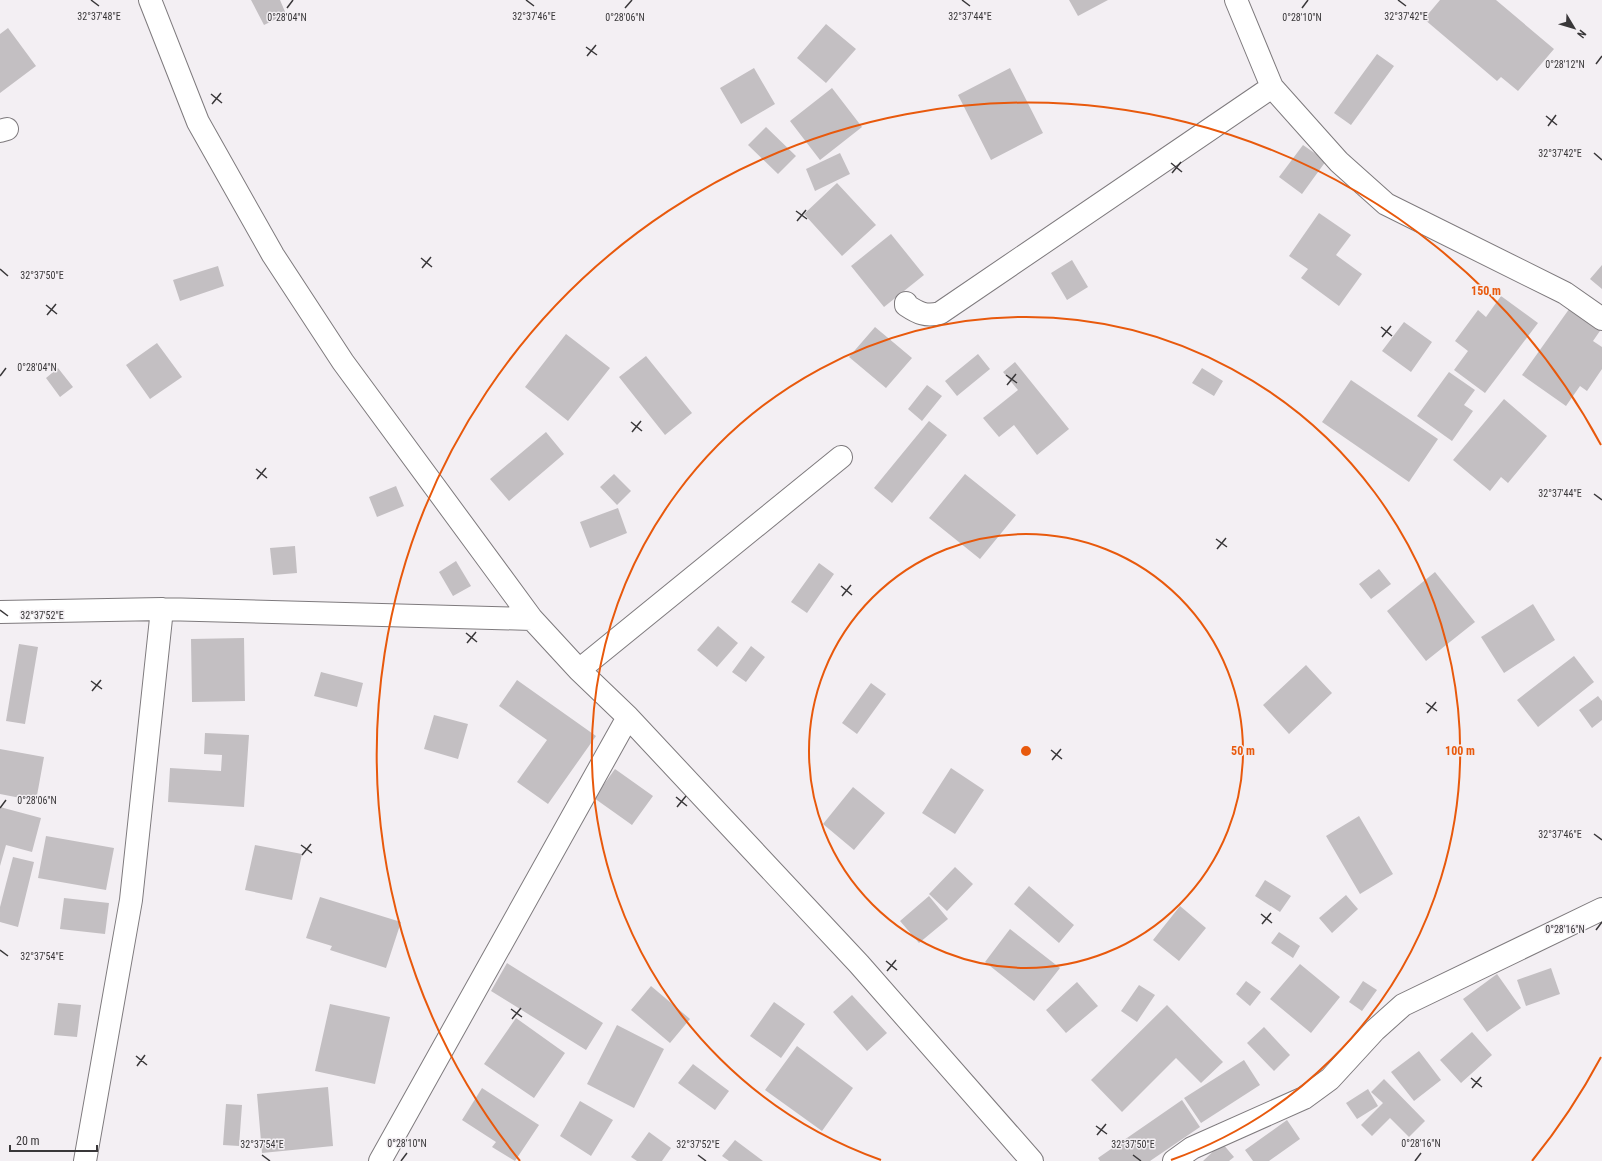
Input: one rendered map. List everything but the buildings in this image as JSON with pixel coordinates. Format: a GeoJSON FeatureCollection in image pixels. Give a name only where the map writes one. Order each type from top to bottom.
{"type":"FeatureCollection","features":[{"type":"Feature","properties":{"kind":"street"},"geometry":{"type":"LineString","coordinates":[[150,0],[198,122],[274,255],[343,362],[532,619],[579,670],[628,717],[859,964],[1032,1161]]}},
{"type":"Feature","properties":{"kind":"street"},"geometry":{"type":"LineString","coordinates":[[1236,0],[1272,87],[1339,162],[1386,204],[1565,292],[1602,319]]}},
{"type":"Feature","properties":{"kind":"street"},"geometry":{"type":"LineString","coordinates":[[906,303],[906,305],[918,313],[925,315],[940,313],[1272,87]]}},
{"type":"Feature","properties":{"kind":"street"},"geometry":{"type":"LineString","coordinates":[[579,670],[841,457]]}},
{"type":"Feature","properties":{"kind":"street"},"geometry":{"type":"LineString","coordinates":[[0,612],[162,609],[532,619]]}},
{"type":"Feature","properties":{"kind":"street"},"geometry":{"type":"LineString","coordinates":[[85,1161],[131,900],[162,609]]}},
{"type":"Feature","properties":{"kind":"street"},"geometry":{"type":"LineString","coordinates":[[380,1161],[628,717]]}},
{"type":"Feature","properties":{"kind":"street"},"geometry":{"type":"LineString","coordinates":[[1174,1161],[1192,1148],[1304,1098],[1330,1079],[1375,1030],[1403,1005],[1602,909]]}}]}
